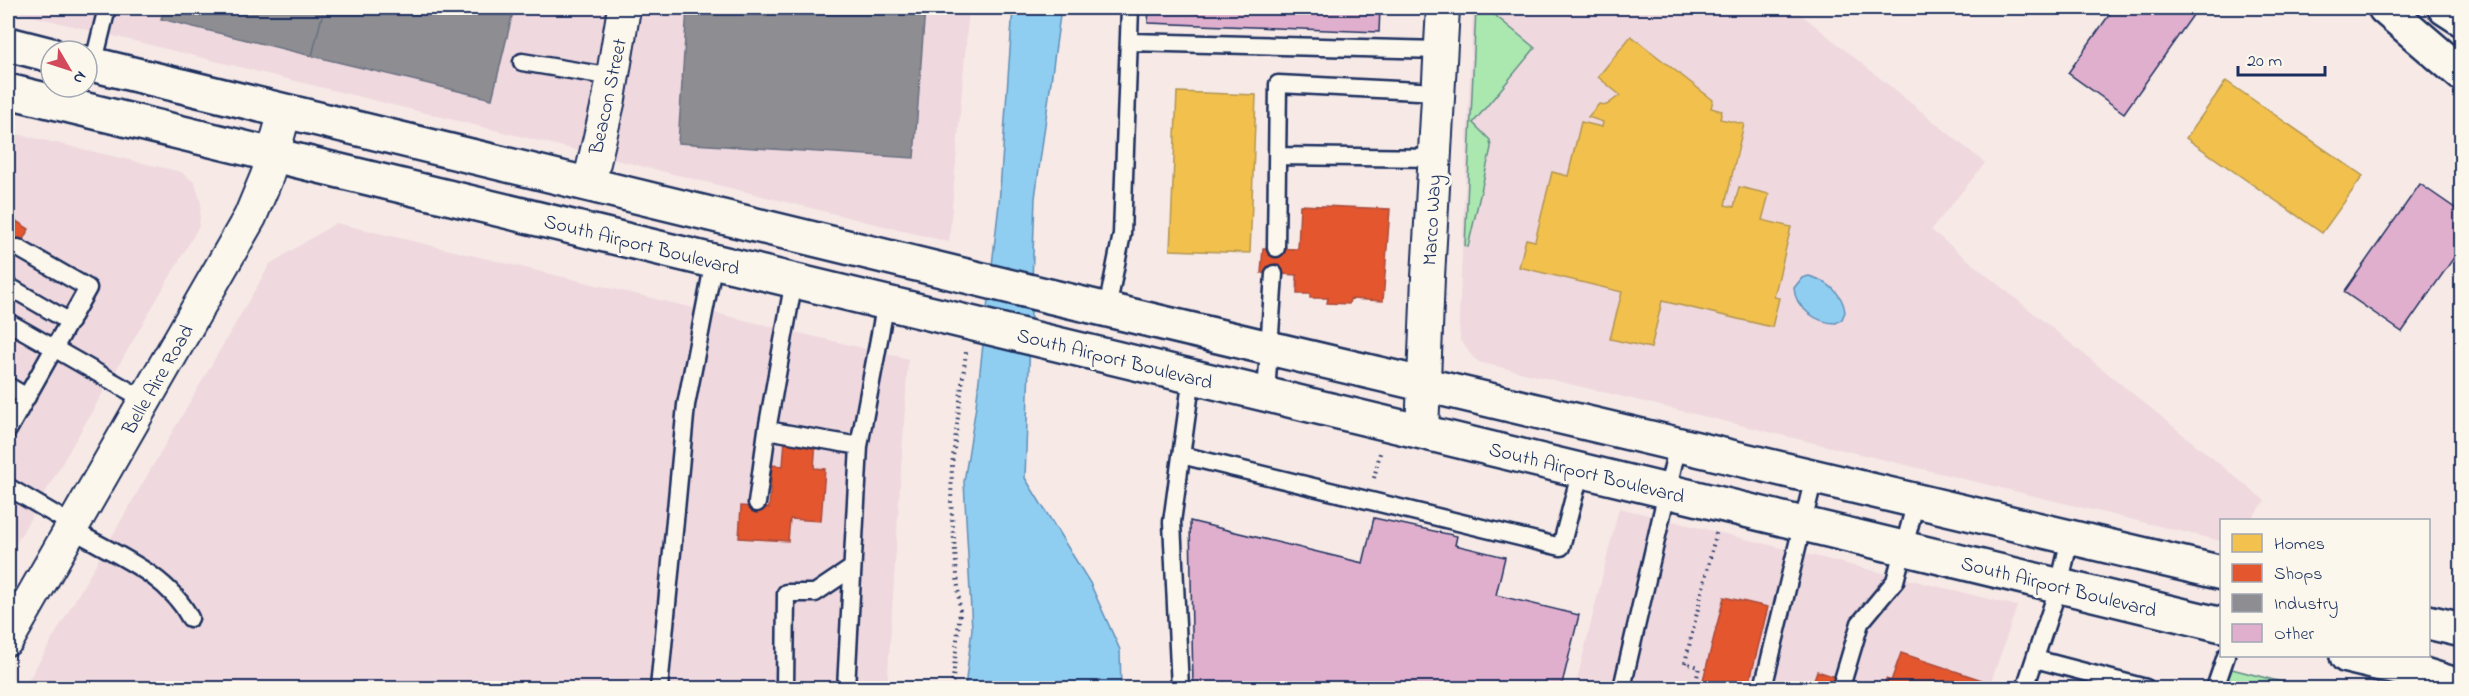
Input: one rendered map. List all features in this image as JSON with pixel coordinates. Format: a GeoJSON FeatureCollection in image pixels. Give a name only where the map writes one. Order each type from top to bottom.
{"type":"FeatureCollection","features":[{"type":"Feature","properties":{"kind":"main road"},"geometry":{"type":"LineString","coordinates":[[2385,8],[2462,74]]}},
{"type":"Feature","properties":{"kind":"main road"},"geometry":{"type":"LineString","coordinates":[[2445,8],[2462,19]]}},
{"type":"Feature","properties":{"kind":"main road"},"geometry":{"type":"LineString","coordinates":[[8,44],[39,52]]}},
{"type":"Feature","properties":{"kind":"main road"},"geometry":{"type":"LineString","coordinates":[[99,66],[1053,297],[2220,573]]}},
{"type":"Feature","properties":{"kind":"main road","name":"South Airport Boulevard"},"geometry":{"type":"LineString","coordinates":[[8,91],[886,302],[974,337],[1050,342],[2220,625]]}},
{"type":"Feature","properties":{"kind":"main road"},"geometry":{"type":"LineString","coordinates":[[2430,622],[2462,630]]}},
{"type":"Feature","properties":{"kind":"main road"},"geometry":{"type":"LineString","coordinates":[[2351,657],[2414,672],[2462,687]]}},
{"type":"Feature","properties":{"kind":"street","name":"Beacon Street"},"geometry":{"type":"LineString","coordinates":[[589,184],[613,77],[624,8]]}},
{"type":"Feature","properties":{"kind":"street","name":"Marco Way"},"geometry":{"type":"LineString","coordinates":[[1422,432],[1443,8]]}},
{"type":"Feature","properties":{"kind":"street","name":"Belle Aire Road"},"geometry":{"type":"LineString","coordinates":[[8,639],[250,217],[261,196],[285,111]]}},
{"type":"Feature","properties":{"kind":"lane"},"geometry":{"type":"LineString","coordinates":[[98,39],[107,8]]}},
{"type":"Feature","properties":{"kind":"lane"},"geometry":{"type":"LineString","coordinates":[[1107,309],[1122,234],[1130,8]]}},
{"type":"Feature","properties":{"kind":"lane"},"geometry":{"type":"LineString","coordinates":[[1129,42],[1440,50]]}},
{"type":"Feature","properties":{"kind":"lane"},"geometry":{"type":"LineString","coordinates":[[522,62],[613,77]]}},
{"type":"Feature","properties":{"kind":"lane"},"geometry":{"type":"LineString","coordinates":[[1276,248],[1278,84],[1438,92]]}},
{"type":"Feature","properties":{"kind":"lane"},"geometry":{"type":"LineString","coordinates":[[1278,156],[1435,158]]}},
{"type":"Feature","properties":{"kind":"lane"},"geometry":{"type":"LineString","coordinates":[[8,430],[88,288],[18,248]]}},
{"type":"Feature","properties":{"kind":"lane"},"geometry":{"type":"LineString","coordinates":[[659,688],[686,405],[714,261]]}},
{"type":"Feature","properties":{"kind":"lane"},"geometry":{"type":"LineString","coordinates":[[1266,394],[1274,274]]}},
{"type":"Feature","properties":{"kind":"lane"},"geometry":{"type":"LineString","coordinates":[[757,503],[767,430],[794,280]]}},
{"type":"Feature","properties":{"kind":"lane"},"geometry":{"type":"LineString","coordinates":[[8,286],[70,322]]}},
{"type":"Feature","properties":{"kind":"lane"},"geometry":{"type":"LineString","coordinates":[[846,688],[859,446],[886,302]]}},
{"type":"Feature","properties":{"kind":"lane"},"geometry":{"type":"LineString","coordinates":[[8,322],[145,400]]}},
{"type":"Feature","properties":{"kind":"lane"},"geometry":{"type":"LineString","coordinates":[[1180,688],[1172,522],[1192,376]]}},
{"type":"Feature","properties":{"kind":"lane"},"geometry":{"type":"LineString","coordinates":[[8,386],[27,397]]}},
{"type":"Feature","properties":{"kind":"lane"},"geometry":{"type":"LineString","coordinates":[[767,430],[859,446]]}},
{"type":"Feature","properties":{"kind":"lane"},"geometry":{"type":"LineString","coordinates":[[1622,688],[1678,444]]}},
{"type":"Feature","properties":{"kind":"lane"},"geometry":{"type":"LineString","coordinates":[[1181,455],[1562,547],[1581,470]]}},
{"type":"Feature","properties":{"kind":"lane"},"geometry":{"type":"LineString","coordinates":[[1763,688],[1815,477]]}},
{"type":"Feature","properties":{"kind":"lane"},"geometry":{"type":"LineString","coordinates":[[8,487],[165,585],[184,606],[190,618]]}},
{"type":"Feature","properties":{"kind":"lane"},"geometry":{"type":"LineString","coordinates":[[1843,680],[1860,623],[1895,581],[1916,501]]}},
{"type":"Feature","properties":{"kind":"lane"},"geometry":{"type":"LineString","coordinates":[[2025,688],[2059,586],[2070,538]]}},
{"type":"Feature","properties":{"kind":"lane"},"geometry":{"type":"LineString","coordinates":[[785,688],[786,593],[815,593],[852,568]]}},
{"type":"Feature","properties":{"kind":"lane"},"geometry":{"type":"LineString","coordinates":[[2216,688],[2226,657]]}},
{"type":"Feature","properties":{"kind":"lane"},"geometry":{"type":"LineString","coordinates":[[2035,659],[2146,688]]}},
{"type":"Feature","properties":{"kind":"path"},"geometry":{"type":"LineString","coordinates":[[952,688],[960,611],[951,504],[952,465],[974,337]]}},
{"type":"Feature","properties":{"kind":"path"},"geometry":{"type":"LineString","coordinates":[[1374,478],[1382,446]]}},
{"type":"Feature","properties":{"kind":"path"},"geometry":{"type":"LineString","coordinates":[[1695,688],[1699,667],[1685,663],[1718,527]]}},
{"type":"Feature","properties":{"kind":"shaded area"},"geometry":{"type":"Polygon","coordinates":[[[8,8],[969,8],[949,242],[8,10],[8,8]]]}},
{"type":"Feature","properties":{"kind":"shaded area"},"geometry":{"type":"Polygon","coordinates":[[[1473,8],[1793,8],[1985,163],[1931,230],[2265,501],[2251,519],[2220,519],[2220,541],[1479,362],[1460,340],[1473,8]]]}},
{"type":"Feature","properties":{"kind":"shaded area"},"geometry":{"type":"Polygon","coordinates":[[[8,132],[181,172],[195,183],[201,204],[199,226],[8,557],[8,132]]]}},
{"type":"Feature","properties":{"kind":"shaded area"},"geometry":{"type":"Polygon","coordinates":[[[336,223],[908,359],[887,688],[24,688],[270,264],[336,223]]]}},
{"type":"Feature","properties":{"kind":"shaded area"},"geometry":{"type":"Polygon","coordinates":[[[1619,508],[2017,606],[1989,688],[1575,688],[1619,508]]]}},
{"type":"Feature","properties":{"kind":"green space"},"geometry":{"type":"Polygon","coordinates":[[[1476,8],[1486,8],[1535,48],[1473,123],[1490,140],[1491,148],[1468,247],[1465,246],[1476,8]]]}},
{"type":"Feature","properties":{"kind":"green space"},"geometry":{"type":"Polygon","coordinates":[[[2232,669],[2304,688],[2231,688],[2228,679],[2232,669]]]}},
{"type":"Feature","properties":{"kind":"water"},"geometry":{"type":"Polygon","coordinates":[[[1013,8],[1061,8],[1035,198],[1025,478],[1090,583],[1120,650],[1121,688],[965,688],[972,629],[964,482],[976,406],[999,204],[1013,8]]]}},
{"type":"Feature","properties":{"kind":"water"},"geometry":{"type":"Polygon","coordinates":[[[1809,276],[1828,285],[1841,299],[1845,312],[1842,319],[1836,323],[1815,317],[1798,302],[1794,288],[1802,278],[1809,276]]]}},
{"type":"Feature","properties":{"kind":"building: Homes"},"geometry":{"type":"Polygon","coordinates":[[[1631,36],[1713,100],[1711,108],[1722,111],[1720,119],[1744,124],[1725,205],[1734,207],[1739,187],[1769,194],[1762,220],[1791,227],[1774,297],[1779,298],[1772,327],[1662,301],[1651,348],[1610,339],[1622,292],[1519,267],[1526,239],[1535,241],[1552,172],[1568,176],[1581,122],[1602,127],[1603,122],[1588,117],[1599,104],[1607,105],[1620,95],[1598,77],[1631,36]]]}},
{"type":"Feature","properties":{"kind":"building: Homes"},"geometry":{"type":"Polygon","coordinates":[[[2226,81],[2363,176],[2322,233],[2186,138],[2226,81]]]}},
{"type":"Feature","properties":{"kind":"building: Homes"},"geometry":{"type":"Polygon","coordinates":[[[1177,92],[1256,95],[1250,253],[1170,250],[1177,92]]]}},
{"type":"Feature","properties":{"kind":"building: Shops"},"geometry":{"type":"Polygon","coordinates":[[[1300,205],[1390,209],[1383,301],[1350,299],[1349,304],[1327,303],[1328,298],[1310,298],[1310,294],[1297,294],[1297,275],[1261,273],[1263,248],[1298,249],[1300,205]]]}},
{"type":"Feature","properties":{"kind":"building: Shops"},"geometry":{"type":"Polygon","coordinates":[[[8,216],[29,229],[8,266],[8,216]]]}},
{"type":"Feature","properties":{"kind":"building: Shops"},"geometry":{"type":"Polygon","coordinates":[[[785,439],[816,441],[814,468],[825,469],[821,521],[790,519],[788,541],[739,538],[741,506],[769,508],[772,465],[783,466],[785,439]]]}},
{"type":"Feature","properties":{"kind":"building: Shops"},"geometry":{"type":"Polygon","coordinates":[[[1724,597],[1768,607],[1748,688],[1701,688],[1724,597]]]}},
{"type":"Feature","properties":{"kind":"building: Shops"},"geometry":{"type":"Polygon","coordinates":[[[1901,653],[1982,680],[1980,688],[1883,688],[1886,679],[1891,681],[1901,653]]]}},
{"type":"Feature","properties":{"kind":"building: Shops"},"geometry":{"type":"Polygon","coordinates":[[[1817,671],[1869,688],[1811,688],[1817,671]]]}},
{"type":"Feature","properties":{"kind":"building: Industry"},"geometry":{"type":"Polygon","coordinates":[[[164,8],[324,8],[312,56],[161,19],[164,8]]]}},
{"type":"Feature","properties":{"kind":"building: Industry"},"geometry":{"type":"Polygon","coordinates":[[[324,8],[514,8],[492,99],[312,56],[324,8]]]}},
{"type":"Feature","properties":{"kind":"building: Industry"},"geometry":{"type":"Polygon","coordinates":[[[687,8],[925,8],[914,158],[678,143],[687,8]]]}},
{"type":"Feature","properties":{"kind":"building: Other"},"geometry":{"type":"Polygon","coordinates":[[[1149,8],[1380,8],[1379,32],[1148,23],[1149,8]]]}},
{"type":"Feature","properties":{"kind":"building: Other"},"geometry":{"type":"Polygon","coordinates":[[[2114,8],[2198,8],[2124,113],[2068,73],[2114,8]]]}},
{"type":"Feature","properties":{"kind":"building: Other"},"geometry":{"type":"Polygon","coordinates":[[[2420,184],[2462,213],[2462,246],[2402,332],[2344,292],[2420,184]]]}},
{"type":"Feature","properties":{"kind":"building: Other"},"geometry":{"type":"Polygon","coordinates":[[[1374,518],[1457,536],[1455,545],[1505,557],[1496,595],[1579,615],[1561,688],[1193,688],[1190,521],[1363,563],[1374,518]]]}}]}
